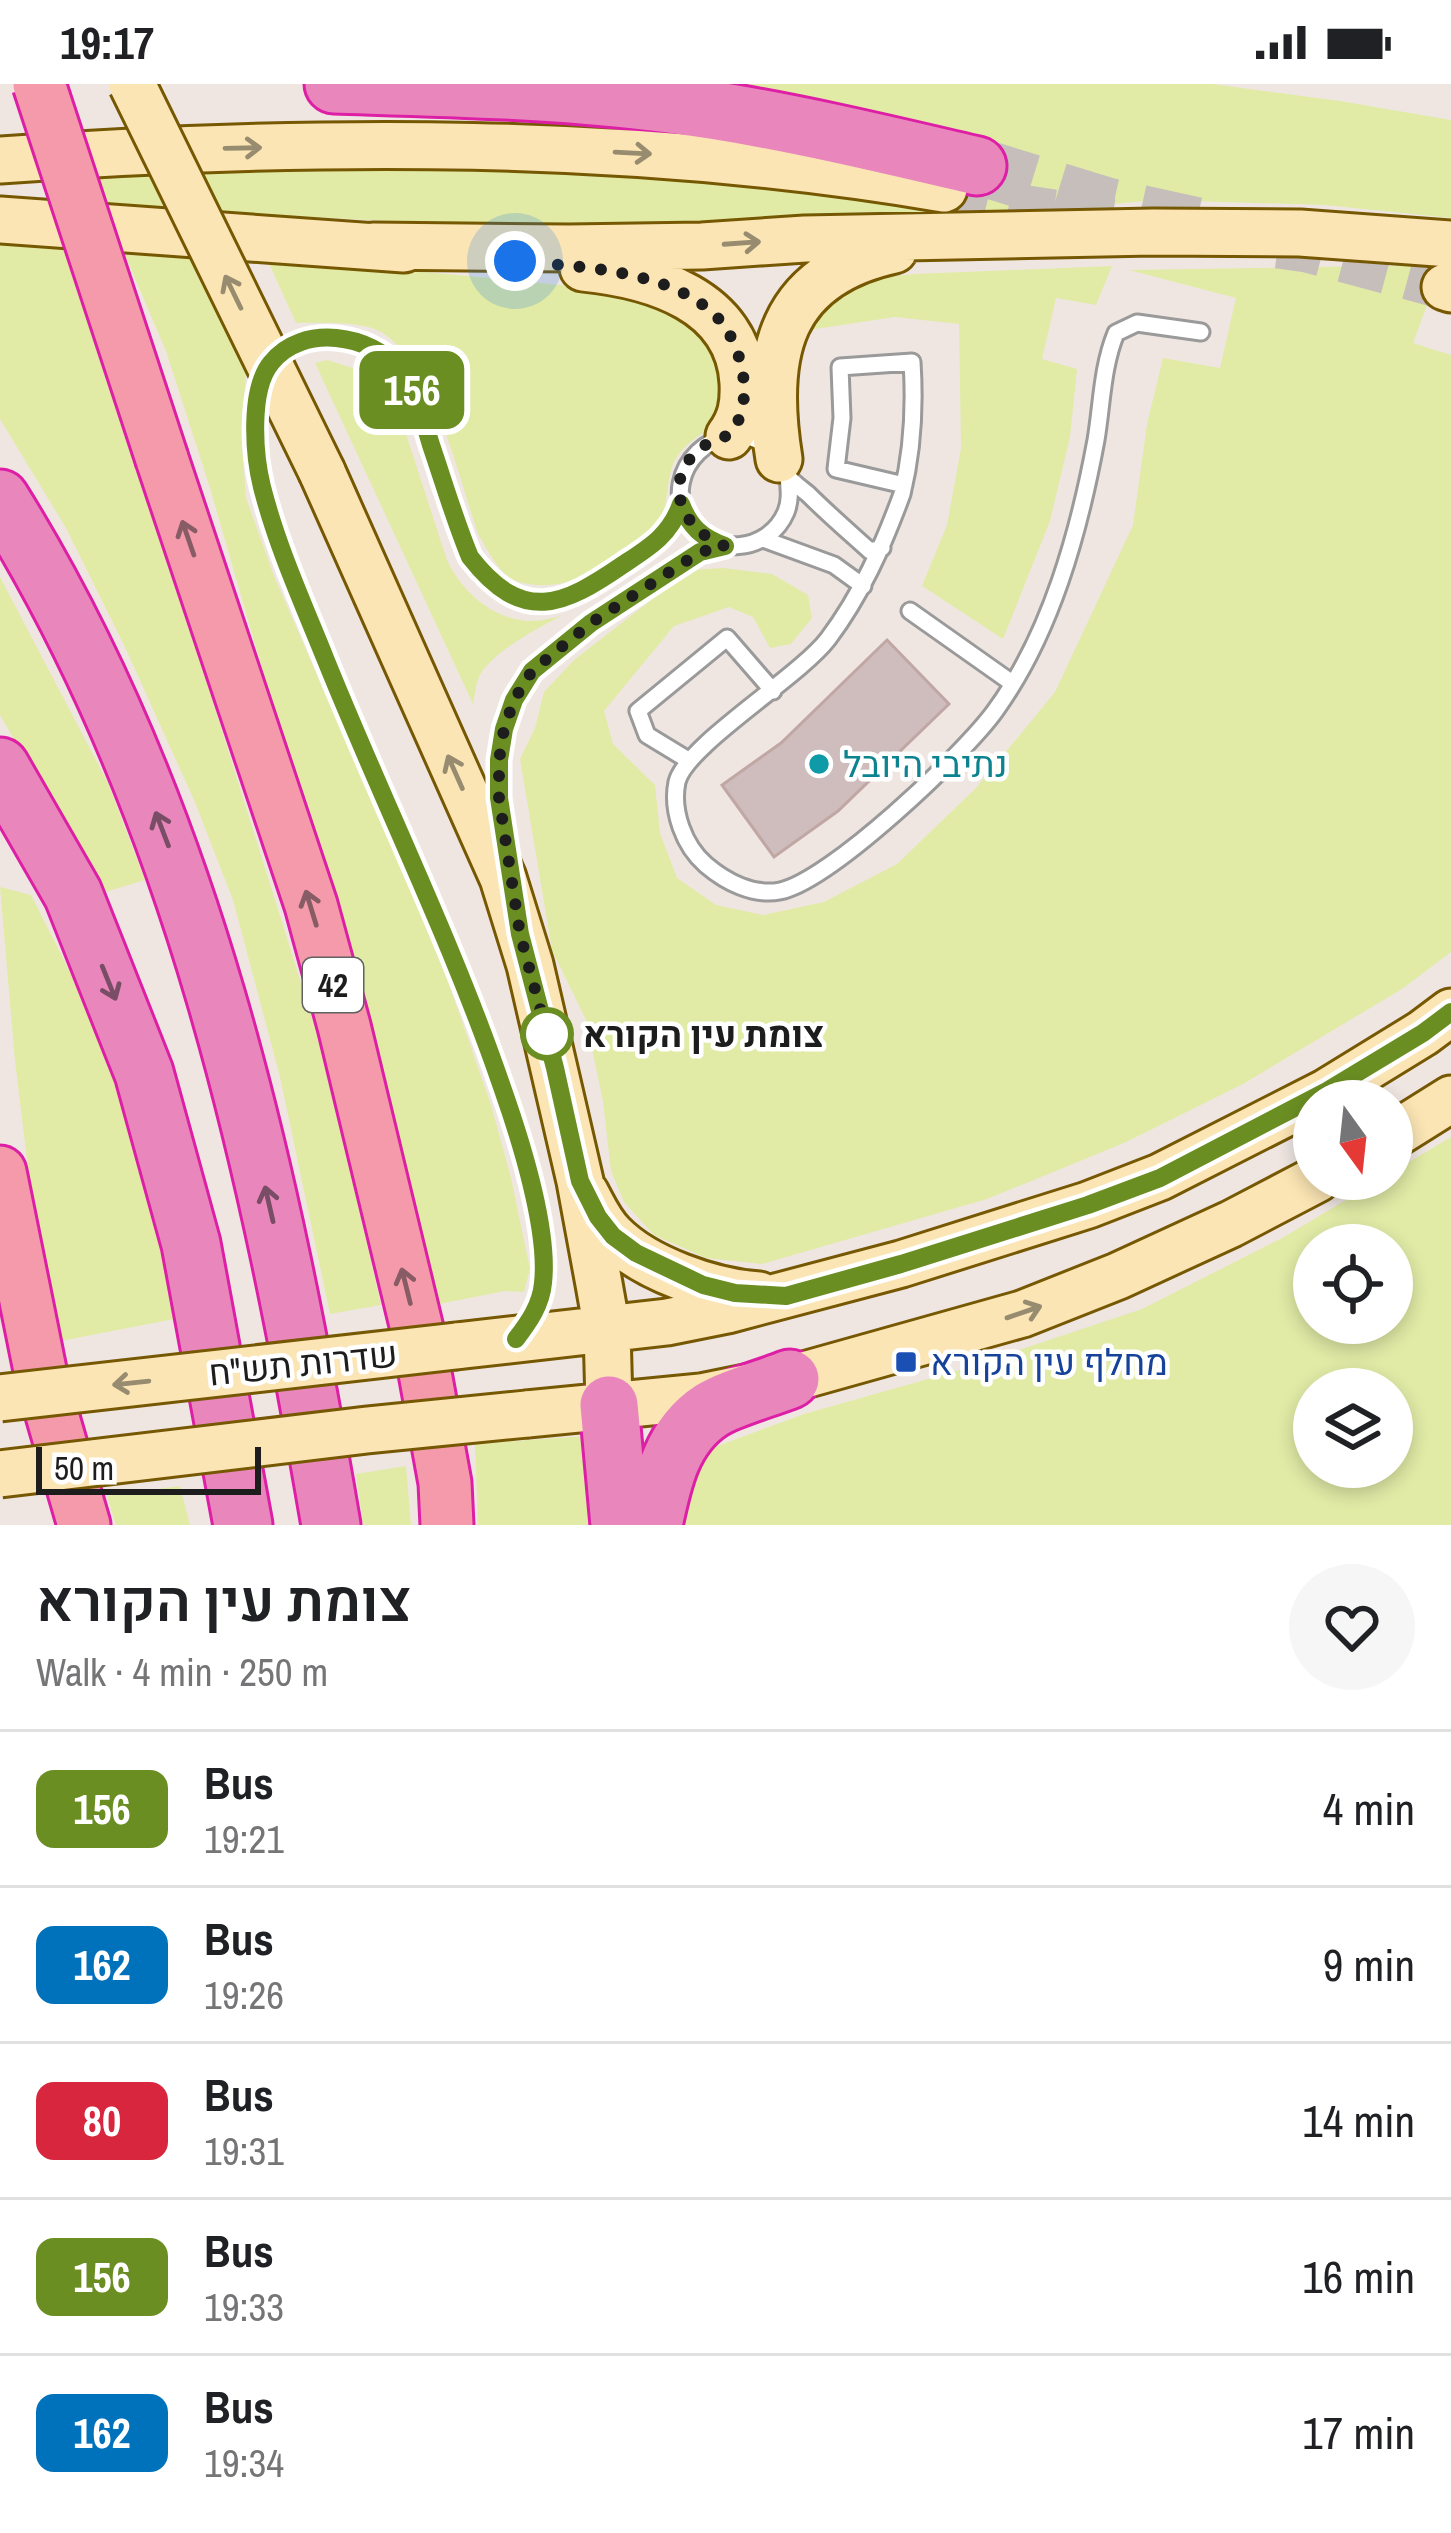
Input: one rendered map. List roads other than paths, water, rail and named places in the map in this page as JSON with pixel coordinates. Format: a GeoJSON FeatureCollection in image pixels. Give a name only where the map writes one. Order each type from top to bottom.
{"type":"FeatureCollection","features":[{"type":"Feature","properties":{"kind":"highway","name":"42"},"geometry":{"type":"LineString","coordinates":[[39,84],[311,905],[417,1329],[445,1483],[447,1525]]}},
{"type":"Feature","properties":{"kind":"highway"},"geometry":{"type":"LineString","coordinates":[[334,84],[606,98],[716,110],[960,178]]}},
{"type":"Feature","properties":{"kind":"highway"},"geometry":{"type":"LineString","coordinates":[[0,499],[89,662],[182,882],[228,1039],[275,1228],[331,1525]]}},
{"type":"Feature","properties":{"kind":"highway"},"geometry":{"type":"LineString","coordinates":[[0,767],[73,894],[145,1073],[191,1244],[243,1525]]}},
{"type":"Feature","properties":{"kind":"highway"},"geometry":{"type":"LineString","coordinates":[[0,1172],[42,1380],[84,1525]]}},
{"type":"Feature","properties":{"kind":"highway"},"geometry":{"type":"LineString","coordinates":[[653,1525],[666,1465],[684,1436],[711,1410],[790,1379]]}},
{"type":"Feature","properties":{"kind":"highway"},"geometry":{"type":"LineString","coordinates":[[609,1406],[620,1525]]}},
{"type":"Feature","properties":{"kind":"main road"},"geometry":{"type":"LineString","coordinates":[[132,84],[322,472],[502,878],[555,1068],[580,1181],[607,1329],[609,1406]]}},
{"type":"Feature","properties":{"kind":"main road"},"geometry":{"type":"LineString","coordinates":[[0,160],[178,149],[524,148],[664,154],[861,175],[960,178]]}},
{"type":"Feature","properties":{"kind":"main road"},"geometry":{"type":"LineString","coordinates":[[21,221],[373,246],[610,271],[659,283],[688,296],[724,325],[742,367],[741,414],[728,436]]}},
{"type":"Feature","properties":{"kind":"main road"},"geometry":{"type":"LineString","coordinates":[[373,246],[657,247],[1035,233],[1300,233],[1449,274]]}},
{"type":"Feature","properties":{"kind":"main road"},"geometry":{"type":"LineString","coordinates":[[783,467],[773,420],[773,375],[781,336],[803,298],[825,277],[872,255],[904,248],[1035,233]]}},
{"type":"Feature","properties":{"kind":"main road","name":"שדרות תש\"ח"},"geometry":{"type":"LineString","coordinates":[[0,1397],[667,1322],[786,1296],[901,1264],[1160,1178],[1327,1091],[1451,1012]]}},
{"type":"Feature","properties":{"kind":"main road"},"geometry":{"type":"LineString","coordinates":[[1413,1123],[1451,1099]]}},
{"type":"Feature","properties":{"kind":"main road"},"geometry":{"type":"LineString","coordinates":[[580,1181],[605,1227],[636,1253],[703,1285],[735,1293],[786,1296]]}},
{"type":"Feature","properties":{"kind":"main road","name":"שדרות תש\"ח"},"geometry":{"type":"LineString","coordinates":[[0,1474],[367,1430],[701,1397],[790,1379],[1022,1314],[1118,1276],[1293,1191]]}},
{"type":"Feature","properties":{"kind":"lane"},"geometry":{"type":"LineString","coordinates":[[904,485],[836,469],[842,418],[840,367],[912,362],[912,452],[904,485],[882,548],[825,643],[688,760],[677,781],[681,830],[699,858],[723,880],[754,890],[781,891],[813,877],[850,851],[934,776],[994,713],[1025,662],[1071,546],[1096,437],[1107,354],[1116,333],[1137,323],[1201,332]]}},
{"type":"Feature","properties":{"kind":"lane"},"geometry":{"type":"LineString","coordinates":[[516,1339],[532,1318],[543,1284],[543,1252],[520,1141],[444,931],[350,720],[273,528],[260,480],[256,396],[269,364],[283,352],[322,337],[345,339],[397,366],[418,403],[470,557],[503,591],[524,599],[541,602],[584,591],[657,542],[671,528],[681,504],[685,468],[695,452],[728,436],[765,445],[870,550],[882,548]]}},
{"type":"Feature","properties":{"kind":"lane"},"geometry":{"type":"LineString","coordinates":[[520,934],[499,798],[499,760],[514,700],[532,671],[591,623],[700,552],[751,544],[777,527],[790,494],[783,467]]}},
{"type":"Feature","properties":{"kind":"lane"},"geometry":{"type":"LineString","coordinates":[[681,504],[697,532],[725,546]]}},
{"type":"Feature","properties":{"kind":"lane"},"geometry":{"type":"LineString","coordinates":[[763,539],[834,565],[863,586]]}},
{"type":"Feature","properties":{"kind":"lane"},"geometry":{"type":"LineString","coordinates":[[910,610],[1012,683]]}},
{"type":"Feature","properties":{"kind":"lane"},"geometry":{"type":"LineString","coordinates":[[688,760],[646,735],[638,712],[727,638],[773,691]]}},
{"type":"Feature","properties":{"kind":"tunnel"},"geometry":{"type":"LineString","coordinates":[[977,166],[1107,206],[1198,226]]}},
{"type":"Feature","properties":{"kind":"tunnel"},"geometry":{"type":"LineString","coordinates":[[944,189],[1014,206],[1112,221]]}},
{"type":"Feature","properties":{"kind":"tunnel"},"geometry":{"type":"LineString","coordinates":[[1278,246],[1445,287]]}},
{"type":"Feature","properties":{"kind":"place","name":"נתיבי היובל"},"geometry":{"type":"Point","coordinates":[819,764]}},
{"type":"Feature","properties":{"kind":"place","name":"צומת עין הקורא"},"geometry":{"type":"Point","coordinates":[547,1034]}},
{"type":"Feature","properties":{"kind":"place","name":"מחלף עין הקורא"},"geometry":{"type":"Point","coordinates":[906,1362]}}]}
